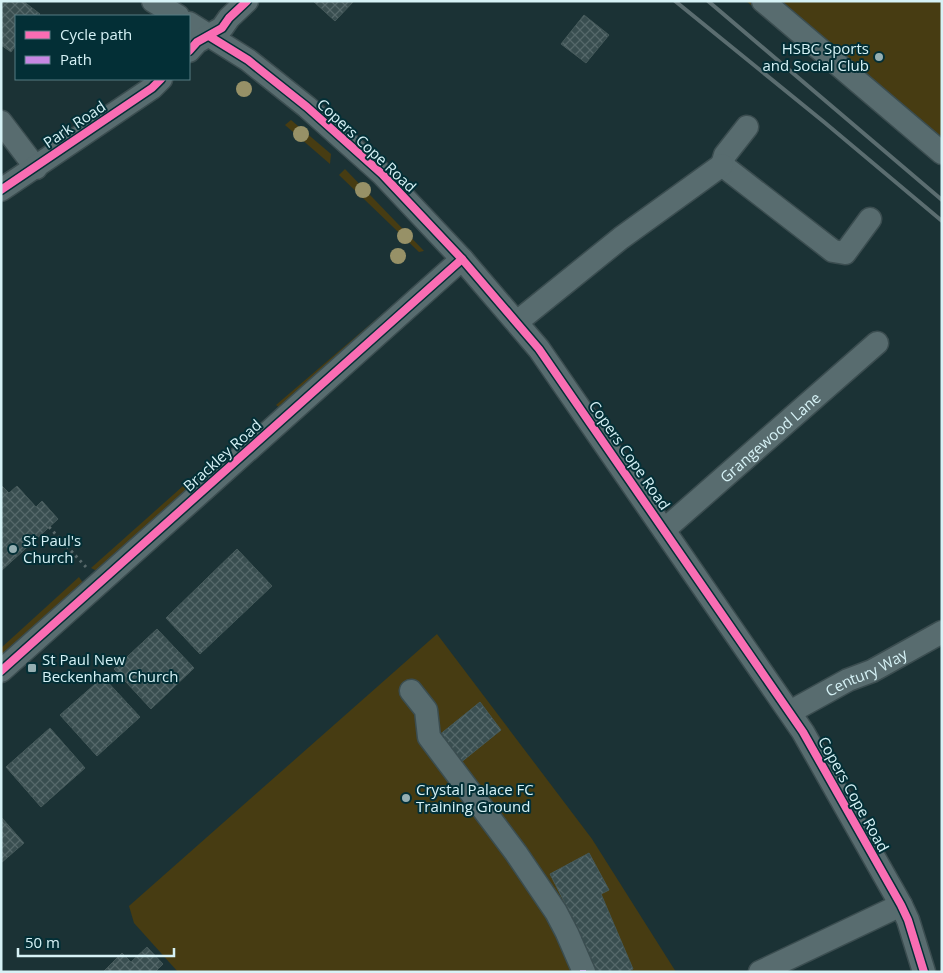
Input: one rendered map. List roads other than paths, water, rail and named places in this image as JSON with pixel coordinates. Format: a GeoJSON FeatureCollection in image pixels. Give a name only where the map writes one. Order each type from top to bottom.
{"type":"FeatureCollection","features":[{"type":"Feature","properties":{"kind":"street"},"geometry":{"type":"LineString","coordinates":[[153,1],[176,15]]}},
{"type":"Feature","properties":{"kind":"street"},"geometry":{"type":"LineString","coordinates":[[190,51],[197,42],[222,28],[229,18],[247,1]]}},
{"type":"Feature","properties":{"kind":"street"},"geometry":{"type":"LineString","coordinates":[[763,1],[942,153]]}},
{"type":"Feature","properties":{"kind":"street","name":"Copers Cope Road"},"geometry":{"type":"LineString","coordinates":[[190,24],[248,60],[307,106],[382,174],[462,259],[540,349],[803,732],[901,906],[908,920],[924,972]]}},
{"type":"Feature","properties":{"kind":"street","name":"Park Road"},"geometry":{"type":"LineString","coordinates":[[1,190],[36,168],[161,80]]}},
{"type":"Feature","properties":{"kind":"street"},"geometry":{"type":"LineString","coordinates":[[1,122],[36,168]]}},
{"type":"Feature","properties":{"kind":"street"},"geometry":{"type":"LineString","coordinates":[[517,322],[620,238],[722,165],[725,155],[747,127]]}},
{"type":"Feature","properties":{"kind":"street"},"geometry":{"type":"LineString","coordinates":[[722,165],[833,251],[845,253],[870,219]]}},
{"type":"Feature","properties":{"kind":"street","name":"Brackley Road"},"geometry":{"type":"LineString","coordinates":[[1,672],[462,259]]}},
{"type":"Feature","properties":{"kind":"street","name":"Grangewood Lane"},"geometry":{"type":"LineString","coordinates":[[664,530],[877,343]]}},
{"type":"Feature","properties":{"kind":"street","name":"Century Way"},"geometry":{"type":"LineString","coordinates":[[790,712],[848,680],[872,671],[942,632]]}},
{"type":"Feature","properties":{"kind":"street"},"geometry":{"type":"LineString","coordinates":[[411,691],[426,710],[429,737],[516,853],[552,906],[567,933],[584,972]]}},
{"type":"Feature","properties":{"kind":"street"},"geometry":{"type":"LineString","coordinates":[[760,972],[901,906]]}},
{"type":"Feature","properties":{"kind":"railway"},"geometry":{"type":"LineString","coordinates":[[675,1],[942,221]]}},
{"type":"Feature","properties":{"kind":"railway"},"geometry":{"type":"LineString","coordinates":[[708,1],[942,200]]}},
{"type":"Feature","properties":{"kind":"place","name":"HSBC Sports and Social Club"},"geometry":{"type":"Point","coordinates":[879,57]}},
{"type":"Feature","properties":{"kind":"place","name":"St Paul's Church"},"geometry":{"type":"Point","coordinates":[13,549]}},
{"type":"Feature","properties":{"kind":"place","name":"St Paul New Beckenham Church"},"geometry":{"type":"Point","coordinates":[32,668]}},
{"type":"Feature","properties":{"kind":"place","name":"Crystal Palace FC Training Ground"},"geometry":{"type":"Point","coordinates":[406,798]}}]}
